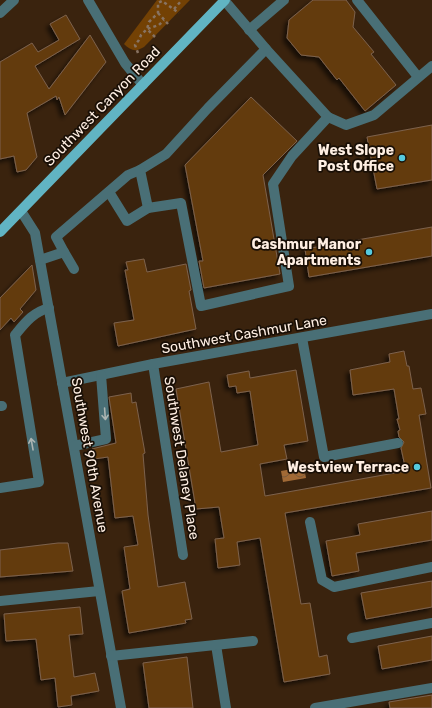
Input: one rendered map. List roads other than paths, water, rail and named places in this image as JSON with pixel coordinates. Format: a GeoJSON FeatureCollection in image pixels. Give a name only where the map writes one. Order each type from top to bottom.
{"type":"FeatureCollection","features":[{"type":"Feature","properties":{"kind":"main road","name":"Southwest Canyon Road"},"geometry":{"type":"LineString","coordinates":[[0,232],[224,0]]}},
{"type":"Feature","properties":{"kind":"street"},"geometry":{"type":"LineString","coordinates":[[0,13],[14,0]]}},
{"type":"Feature","properties":{"kind":"street"},"geometry":{"type":"LineString","coordinates":[[88,0],[125,63],[142,85]]}},
{"type":"Feature","properties":{"kind":"street"},"geometry":{"type":"LineString","coordinates":[[224,0],[266,49],[328,116],[346,125],[374,115],[432,66]]}},
{"type":"Feature","properties":{"kind":"street"},"geometry":{"type":"LineString","coordinates":[[249,30],[284,0]]}},
{"type":"Feature","properties":{"kind":"street"},"geometry":{"type":"LineString","coordinates":[[357,0],[418,78]]}},
{"type":"Feature","properties":{"kind":"street"},"geometry":{"type":"LineString","coordinates":[[74,269],[56,237],[128,175],[140,170],[166,154],[208,108],[266,49]]}},
{"type":"Feature","properties":{"kind":"street"},"geometry":{"type":"LineString","coordinates":[[109,192],[127,221],[148,208],[180,203],[201,306],[289,286],[273,184],[292,156],[328,116]]}},
{"type":"Feature","properties":{"kind":"street"},"geometry":{"type":"LineString","coordinates":[[140,170],[148,208]]}},
{"type":"Feature","properties":{"kind":"street","name":"Southwest 90th Avenue"},"geometry":{"type":"LineString","coordinates":[[21,211],[35,233],[121,708]]}},
{"type":"Feature","properties":{"kind":"street"},"geometry":{"type":"LineString","coordinates":[[40,260],[64,252]]}},
{"type":"Feature","properties":{"kind":"street"},"geometry":{"type":"LineString","coordinates":[[0,488],[39,482],[21,380],[15,335],[30,317],[41,310],[49,308]]}},
{"type":"Feature","properties":{"kind":"street","name":"Southwest Cashmur Lane"},"geometry":{"type":"LineString","coordinates":[[62,383],[153,364],[432,314]]}},
{"type":"Feature","properties":{"kind":"street"},"geometry":{"type":"LineString","coordinates":[[302,338],[324,457],[398,443]]}},
{"type":"Feature","properties":{"kind":"street","name":"Southwest Delaney Place"},"geometry":{"type":"LineString","coordinates":[[153,364],[183,555]]}},
{"type":"Feature","properties":{"kind":"street"},"geometry":{"type":"LineString","coordinates":[[74,446],[106,439],[101,375]]}},
{"type":"Feature","properties":{"kind":"street"},"geometry":{"type":"LineString","coordinates":[[310,522],[322,580],[334,587],[432,567]]}},
{"type":"Feature","properties":{"kind":"street"},"geometry":{"type":"LineString","coordinates":[[0,601],[99,591]]}},
{"type":"Feature","properties":{"kind":"street"},"geometry":{"type":"LineString","coordinates":[[352,638],[432,624]]}},
{"type":"Feature","properties":{"kind":"street"},"geometry":{"type":"LineString","coordinates":[[112,656],[253,641]]}},
{"type":"Feature","properties":{"kind":"street"},"geometry":{"type":"LineString","coordinates":[[216,645],[226,708]]}},
{"type":"Feature","properties":{"kind":"street"},"geometry":{"type":"LineString","coordinates":[[315,708],[432,688]]}},
{"type":"Feature","properties":{"kind":"water"},"geometry":{"type":"Polygon","coordinates":[[[304,467],[306,478],[283,482],[281,471],[304,467]]]}},
{"type":"Feature","properties":{"kind":"place","name":"West Slope Post Office"},"geometry":{"type":"Point","coordinates":[402,158]}},
{"type":"Feature","properties":{"kind":"place","name":"Cashmur Manor Apartments"},"geometry":{"type":"Point","coordinates":[369,252]}},
{"type":"Feature","properties":{"kind":"place","name":"Westview Terrace"},"geometry":{"type":"Point","coordinates":[417,467]}}]}
